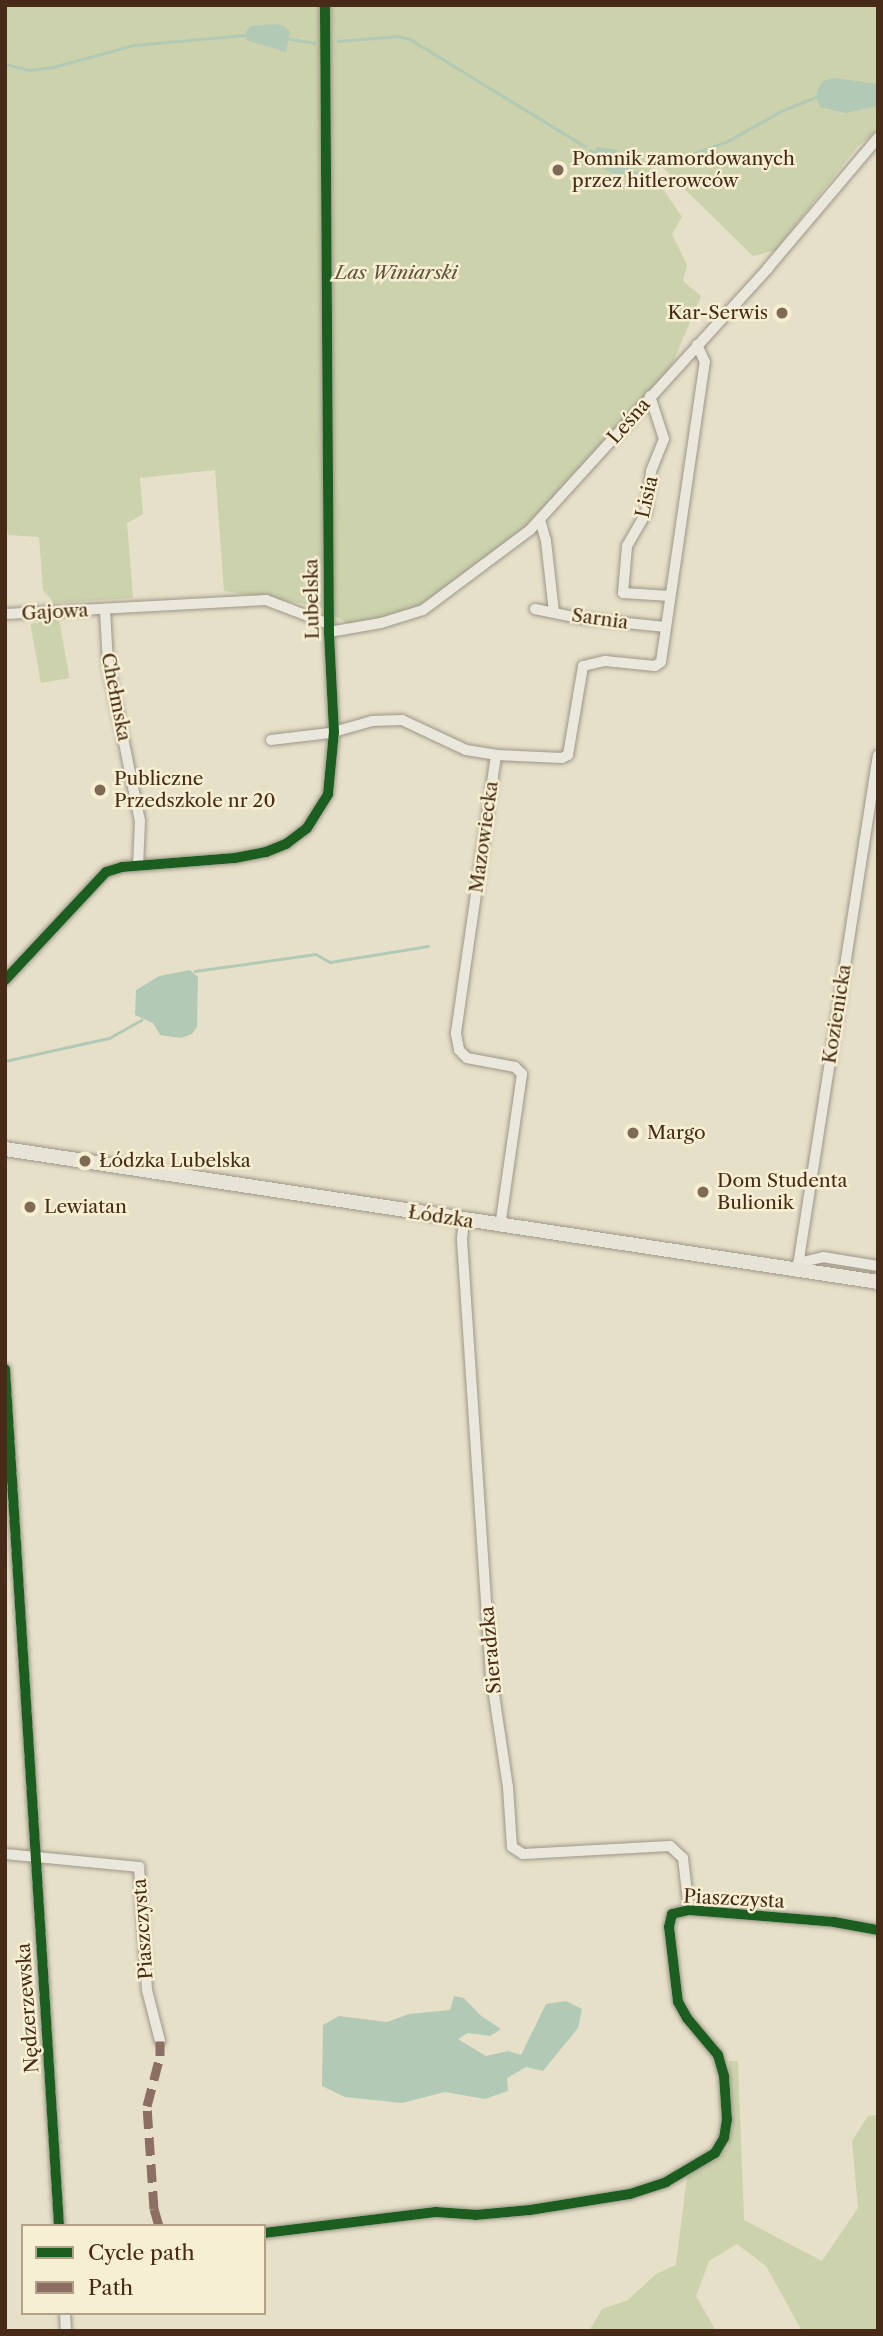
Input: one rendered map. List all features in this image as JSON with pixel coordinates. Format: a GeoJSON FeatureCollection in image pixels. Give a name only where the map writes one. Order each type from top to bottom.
{"type":"FeatureCollection","features":[{"type":"Feature","properties":{"kind":"main road","name":"Łódzka"},"geometry":{"type":"LineString","coordinates":[[5,1149],[500,1226],[797,1267],[878,1282]]}},
{"type":"Feature","properties":{"kind":"street","name":"Lubelska"},"geometry":{"type":"LineString","coordinates":[[5,980],[106,872],[138,866],[249,856],[292,840],[311,823],[328,794],[334,732],[329,628],[325,5]]}},
{"type":"Feature","properties":{"kind":"street","name":"Leśna"},"geometry":{"type":"LineString","coordinates":[[329,628],[382,623],[423,610],[540,520],[768,268],[878,138]]}},
{"type":"Feature","properties":{"kind":"street","name":"Mazowiecka"},"geometry":{"type":"LineString","coordinates":[[500,1226],[522,1074],[515,1067],[467,1058],[459,1050],[456,1040],[496,755],[562,758],[568,755],[583,666],[605,661],[658,666],[662,662],[705,362],[697,345]]}},
{"type":"Feature","properties":{"kind":"street","name":"Lisia"},"geometry":{"type":"LineString","coordinates":[[650,396],[664,439],[652,472],[646,513],[627,546],[623,593],[670,596]]}},
{"type":"Feature","properties":{"kind":"street"},"geometry":{"type":"LineString","coordinates":[[540,520],[546,541],[554,611]]}},
{"type":"Feature","properties":{"kind":"street","name":"Lubelska"},"geometry":{"type":"LineString","coordinates":[[105,610],[266,600],[329,628]]}},
{"type":"Feature","properties":{"kind":"street","name":"Sarnia"},"geometry":{"type":"LineString","coordinates":[[535,609],[579,618],[666,627]]}},
{"type":"Feature","properties":{"kind":"street","name":"Gajowa"},"geometry":{"type":"LineString","coordinates":[[5,614],[105,610]]}},
{"type":"Feature","properties":{"kind":"street","name":"Chełmska"},"geometry":{"type":"LineString","coordinates":[[105,610],[108,664],[140,821],[138,866]]}},
{"type":"Feature","properties":{"kind":"street"},"geometry":{"type":"LineString","coordinates":[[271,740],[334,732],[372,721],[402,720],[456,746],[496,755]]}},
{"type":"Feature","properties":{"kind":"street","name":"Kozienicka"},"geometry":{"type":"LineString","coordinates":[[797,1267],[878,755]]}},
{"type":"Feature","properties":{"kind":"street","name":"Sieradzka"},"geometry":{"type":"LineString","coordinates":[[464,1220],[463,1240],[491,1675],[509,1787],[512,1846],[514,1851],[523,1854],[670,1846],[683,1858],[689,1910]]}},
{"type":"Feature","properties":{"kind":"street"},"geometry":{"type":"LineString","coordinates":[[797,1267],[823,1257],[878,1266]]}},
{"type":"Feature","properties":{"kind":"street","name":"Nędzerzewska"},"geometry":{"type":"LineString","coordinates":[[5,1370],[59,2224]]}},
{"type":"Feature","properties":{"kind":"street","name":"Piaszczysta"},"geometry":{"type":"LineString","coordinates":[[5,1854],[139,1867],[146,1978],[160,2041]]}},
{"type":"Feature","properties":{"kind":"street","name":"Piaszczysta"},"geometry":{"type":"LineString","coordinates":[[266,2233],[436,2212],[468,2214],[523,2211],[654,2187],[708,2159],[721,2146],[727,2120],[722,2065],[713,2048],[682,2010],[674,1983],[670,1919],[677,1911],[689,1910],[842,1923],[878,1930]]}},
{"type":"Feature","properties":{"kind":"green space","name":"Las Winiarski"},"geometry":{"type":"Polygon","coordinates":[[[5,5],[878,5],[878,130],[857,147],[776,250],[753,256],[658,163],[650,170],[682,217],[672,234],[687,265],[683,281],[701,296],[671,367],[527,526],[420,606],[389,617],[349,624],[317,606],[224,591],[215,470],[140,478],[143,514],[127,523],[133,598],[54,603],[43,590],[39,537],[8,535],[5,515],[5,5]]]}},
{"type":"Feature","properties":{"kind":"green space"},"geometry":{"type":"Polygon","coordinates":[[[59,619],[69,678],[41,683],[30,624],[59,619]]]}},
{"type":"Feature","properties":{"kind":"green space"},"geometry":{"type":"Polygon","coordinates":[[[729,2061],[738,2061],[744,2220],[822,2261],[858,2208],[852,2141],[868,2116],[878,2115],[878,2331],[802,2331],[766,2266],[737,2244],[709,2261],[696,2296],[716,2331],[589,2331],[602,2309],[628,2300],[656,2274],[676,2265],[687,2177],[728,2148],[729,2061]]]}},
{"type":"Feature","properties":{"kind":"shaded area"},"geometry":{"type":"Polygon","coordinates":[[[251,26],[284,26],[290,32],[286,52],[246,40],[246,31],[251,26]]]}},
{"type":"Feature","properties":{"kind":"shaded area"},"geometry":{"type":"Polygon","coordinates":[[[834,78],[878,84],[878,106],[846,113],[820,107],[816,97],[818,89],[823,81],[834,78]]]}},
{"type":"Feature","properties":{"kind":"shaded area"},"geometry":{"type":"Polygon","coordinates":[[[596,147],[614,149],[632,160],[634,166],[630,176],[612,173],[600,167],[594,159],[596,147]]]}},
{"type":"Feature","properties":{"kind":"shaded area"},"geometry":{"type":"Polygon","coordinates":[[[190,970],[198,977],[197,1027],[192,1034],[181,1038],[160,1035],[153,1023],[135,1015],[136,990],[159,976],[190,970]]]}},
{"type":"Feature","properties":{"kind":"shaded area"},"geometry":{"type":"Polygon","coordinates":[[[454,1996],[464,1998],[480,2015],[501,2029],[490,2036],[468,2033],[458,2039],[486,2056],[508,2051],[521,2055],[546,2004],[566,2001],[582,2009],[578,2028],[543,2071],[526,2067],[507,2078],[508,2091],[485,2099],[445,2092],[402,2103],[345,2097],[322,2086],[323,2025],[339,2016],[387,2022],[409,2014],[450,2010],[454,1996]]]}},
{"type":"Feature","properties":{"kind":"waterway"},"geometry":{"type":"LineString","coordinates":[[5,64],[29,70],[53,67],[134,45],[245,35]]}},
{"type":"Feature","properties":{"kind":"waterway"},"geometry":{"type":"LineString","coordinates":[[338,41],[398,36],[410,39],[586,147]]}},
{"type":"Feature","properties":{"kind":"waterway"},"geometry":{"type":"LineString","coordinates":[[290,39],[314,43]]}},
{"type":"Feature","properties":{"kind":"waterway"},"geometry":{"type":"LineString","coordinates":[[663,165],[728,141],[781,111],[816,97]]}},
{"type":"Feature","properties":{"kind":"waterway"},"geometry":{"type":"LineString","coordinates":[[590,150],[594,152]]}},
{"type":"Feature","properties":{"kind":"waterway"},"geometry":{"type":"LineString","coordinates":[[632,172],[650,174]]}},
{"type":"Feature","properties":{"kind":"waterway"},"geometry":{"type":"LineString","coordinates":[[195,971],[316,954],[330,962],[428,946]]}},
{"type":"Feature","properties":{"kind":"waterway"},"geometry":{"type":"LineString","coordinates":[[5,1061],[109,1038],[141,1020]]}},
{"type":"Feature","properties":{"kind":"marked path"},"geometry":{"type":"LineString","coordinates":[[158,2224],[154,2209],[147,2106],[160,2056],[160,2041]]}},
{"type":"Feature","properties":{"kind":"cycle path"},"geometry":{"type":"LineString","coordinates":[[5,980],[106,872],[122,867],[235,858],[266,852],[286,844],[307,828],[328,794],[334,732],[329,632],[325,5]]}},
{"type":"Feature","properties":{"kind":"cycle path"},"geometry":{"type":"LineString","coordinates":[[5,1369],[59,2224]]}},
{"type":"Feature","properties":{"kind":"cycle path"},"geometry":{"type":"LineString","coordinates":[[266,2233],[436,2212],[475,2215],[530,2210],[630,2194],[666,2182],[715,2153],[724,2138],[727,2120],[724,2076],[718,2055],[687,2018],[678,2002],[669,1927],[672,1914],[689,1910],[834,1922],[878,1930]]}},
{"type":"Feature","properties":{"kind":"place","name":"Pomnik zamordowanych przez hitlerowców"},"geometry":{"type":"Point","coordinates":[558,170]}},
{"type":"Feature","properties":{"kind":"place","name":"Kar-Serwis"},"geometry":{"type":"Point","coordinates":[782,313]}},
{"type":"Feature","properties":{"kind":"place","name":"Publiczne Przedszkole nr 20"},"geometry":{"type":"Point","coordinates":[100,790]}},
{"type":"Feature","properties":{"kind":"place","name":"Margo"},"geometry":{"type":"Point","coordinates":[633,1133]}},
{"type":"Feature","properties":{"kind":"place","name":"Łódzka Lubelska"},"geometry":{"type":"Point","coordinates":[85,1161]}},
{"type":"Feature","properties":{"kind":"place","name":"Dom Studenta Bulionik"},"geometry":{"type":"Point","coordinates":[703,1192]}},
{"type":"Feature","properties":{"kind":"place","name":"Lewiatan"},"geometry":{"type":"Point","coordinates":[30,1207]}}]}
